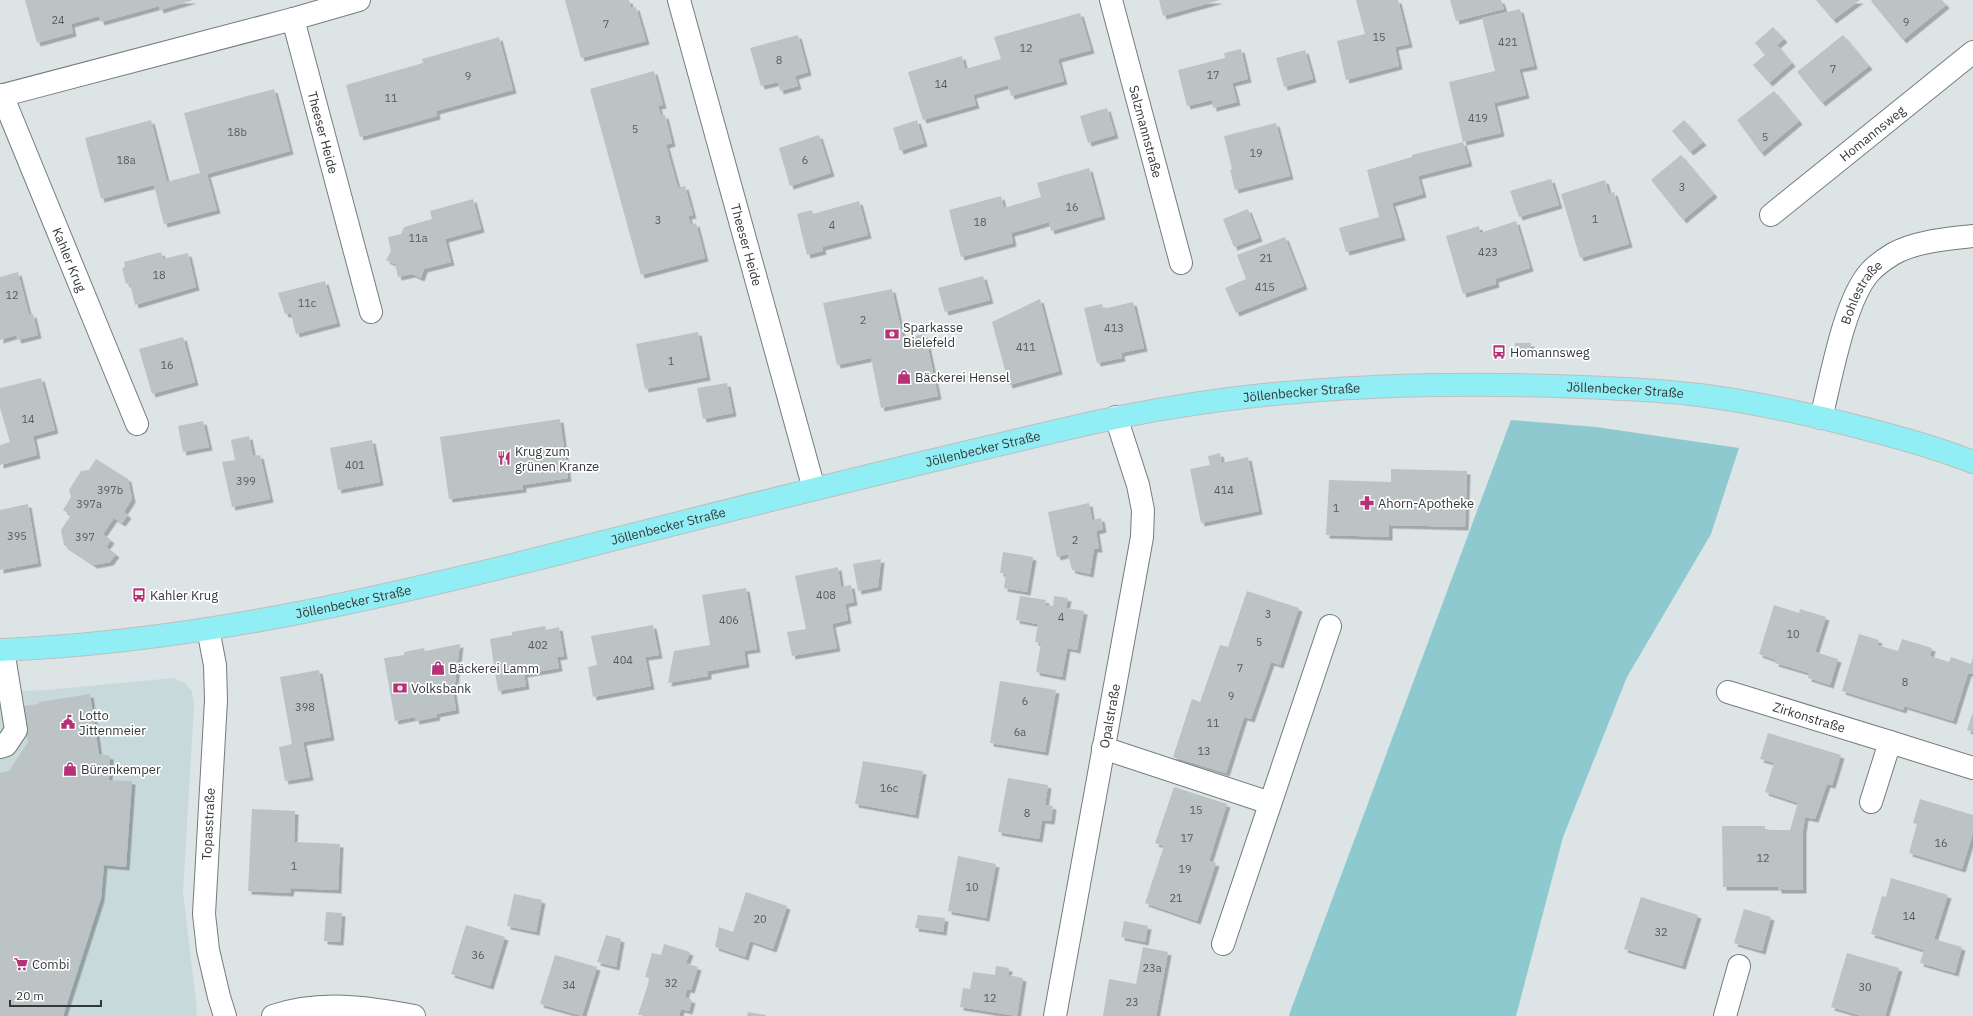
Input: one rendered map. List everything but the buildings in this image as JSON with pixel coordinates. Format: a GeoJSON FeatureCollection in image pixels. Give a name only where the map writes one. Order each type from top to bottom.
{"type":"FeatureCollection","features":[{"type":"Feature","properties":{"kind":"main road","name":"Jöllenbecker Straße"},"geometry":{"type":"LineString","coordinates":[[2,650],[123,640],[208,629],[373,599],[448,582],[814,489],[1116,417],[1178,406],[1283,393],[1388,386],[1470,385],[1588,387],[1700,395],[1763,404],[1821,418],[1894,436],[1947,452],[1973,462]]}},
{"type":"Feature","properties":{"kind":"street"},"geometry":{"type":"LineString","coordinates":[[293,19],[359,0]]}},
{"type":"Feature","properties":{"kind":"street","name":"Theeser Heide"},"geometry":{"type":"LineString","coordinates":[[679,0],[814,489]]}},
{"type":"Feature","properties":{"kind":"street","name":"Salzmannstraße"},"geometry":{"type":"LineString","coordinates":[[1111,0],[1181,263]]}},
{"type":"Feature","properties":{"kind":"street","name":"Kahler Krug"},"geometry":{"type":"LineString","coordinates":[[138,424],[1,96],[293,19]]}},
{"type":"Feature","properties":{"kind":"street","name":"Theeser Heide"},"geometry":{"type":"LineString","coordinates":[[293,19],[371,312]]}},
{"type":"Feature","properties":{"kind":"street","name":"Homannsweg"},"geometry":{"type":"LineString","coordinates":[[1771,215],[1973,52]]}},
{"type":"Feature","properties":{"kind":"street","name":"Bohlestraße"},"geometry":{"type":"LineString","coordinates":[[1821,418],[1852,301],[1869,273],[1893,254],[1918,245],[1940,240],[1973,236]]}},
{"type":"Feature","properties":{"kind":"street","name":"Opalstraße"},"geometry":{"type":"LineString","coordinates":[[1055,1016],[1142,538],[1143,510],[1138,485],[1116,417]]}},
{"type":"Feature","properties":{"kind":"street"},"geometry":{"type":"LineString","coordinates":[[1223,944],[1330,626]]}},
{"type":"Feature","properties":{"kind":"street","name":"Topasstraße"},"geometry":{"type":"LineString","coordinates":[[208,629],[215,665],[216,700],[204,914],[208,950],[225,1016]]}},
{"type":"Feature","properties":{"kind":"street"},"geometry":{"type":"LineString","coordinates":[[0,747],[6,745],[16,730],[2,650]]}},
{"type":"Feature","properties":{"kind":"street","name":"Zirkonstraße"},"geometry":{"type":"LineString","coordinates":[[1728,692],[1973,768]]}},
{"type":"Feature","properties":{"kind":"street"},"geometry":{"type":"LineString","coordinates":[[1871,802],[1890,742]]}},
{"type":"Feature","properties":{"kind":"street"},"geometry":{"type":"LineString","coordinates":[[1103,748],[1270,803]]}},
{"type":"Feature","properties":{"kind":"street"},"geometry":{"type":"LineString","coordinates":[[1725,1016],[1739,966]]}},
{"type":"Feature","properties":{"kind":"street"},"geometry":{"type":"LineString","coordinates":[[273,1016],[326,1006],[373,1008],[414,1016]]}},
{"type":"Feature","properties":{"kind":"shaded area"},"geometry":{"type":"Polygon","coordinates":[[[1511,420],[1596,427],[1739,448],[1711,534],[1627,677],[1563,837],[1516,1016],[1290,1016],[1289,1015],[1511,420]]]}},
{"type":"Feature","properties":{"kind":"shaded area"},"geometry":{"type":"Polygon","coordinates":[[[174,678],[185,683],[192,692],[194,705],[183,893],[197,1009],[196,1016],[0,1016],[0,692],[47,690],[174,678]]]}},
{"type":"Feature","properties":{"kind":"place","name":"Sparkasse Bielefeld"},"geometry":{"type":"Point","coordinates":[892,334]}},
{"type":"Feature","properties":{"kind":"place","name":"Homannsweg"},"geometry":{"type":"Point","coordinates":[1499,352]}},
{"type":"Feature","properties":{"kind":"place","name":"Bäckerei Hensel"},"geometry":{"type":"Point","coordinates":[904,377]}},
{"type":"Feature","properties":{"kind":"place","name":"Krug zum grünen Kranze"},"geometry":{"type":"Point","coordinates":[504,458]}},
{"type":"Feature","properties":{"kind":"place","name":"Ahorn-Apotheke"},"geometry":{"type":"Point","coordinates":[1367,503]}},
{"type":"Feature","properties":{"kind":"place","name":"Kahler Krug"},"geometry":{"type":"Point","coordinates":[139,595]}},
{"type":"Feature","properties":{"kind":"place","name":"Bäckerei Lamm"},"geometry":{"type":"Point","coordinates":[438,668]}},
{"type":"Feature","properties":{"kind":"place","name":"Volksbank"},"geometry":{"type":"Point","coordinates":[400,688]}},
{"type":"Feature","properties":{"kind":"place","name":"Lotto Jittenmeier"},"geometry":{"type":"Point","coordinates":[68,722]}},
{"type":"Feature","properties":{"kind":"place","name":"Bürenkemper"},"geometry":{"type":"Point","coordinates":[70,769]}},
{"type":"Feature","properties":{"kind":"place","name":"Combi"},"geometry":{"type":"Point","coordinates":[21,964]}}]}
